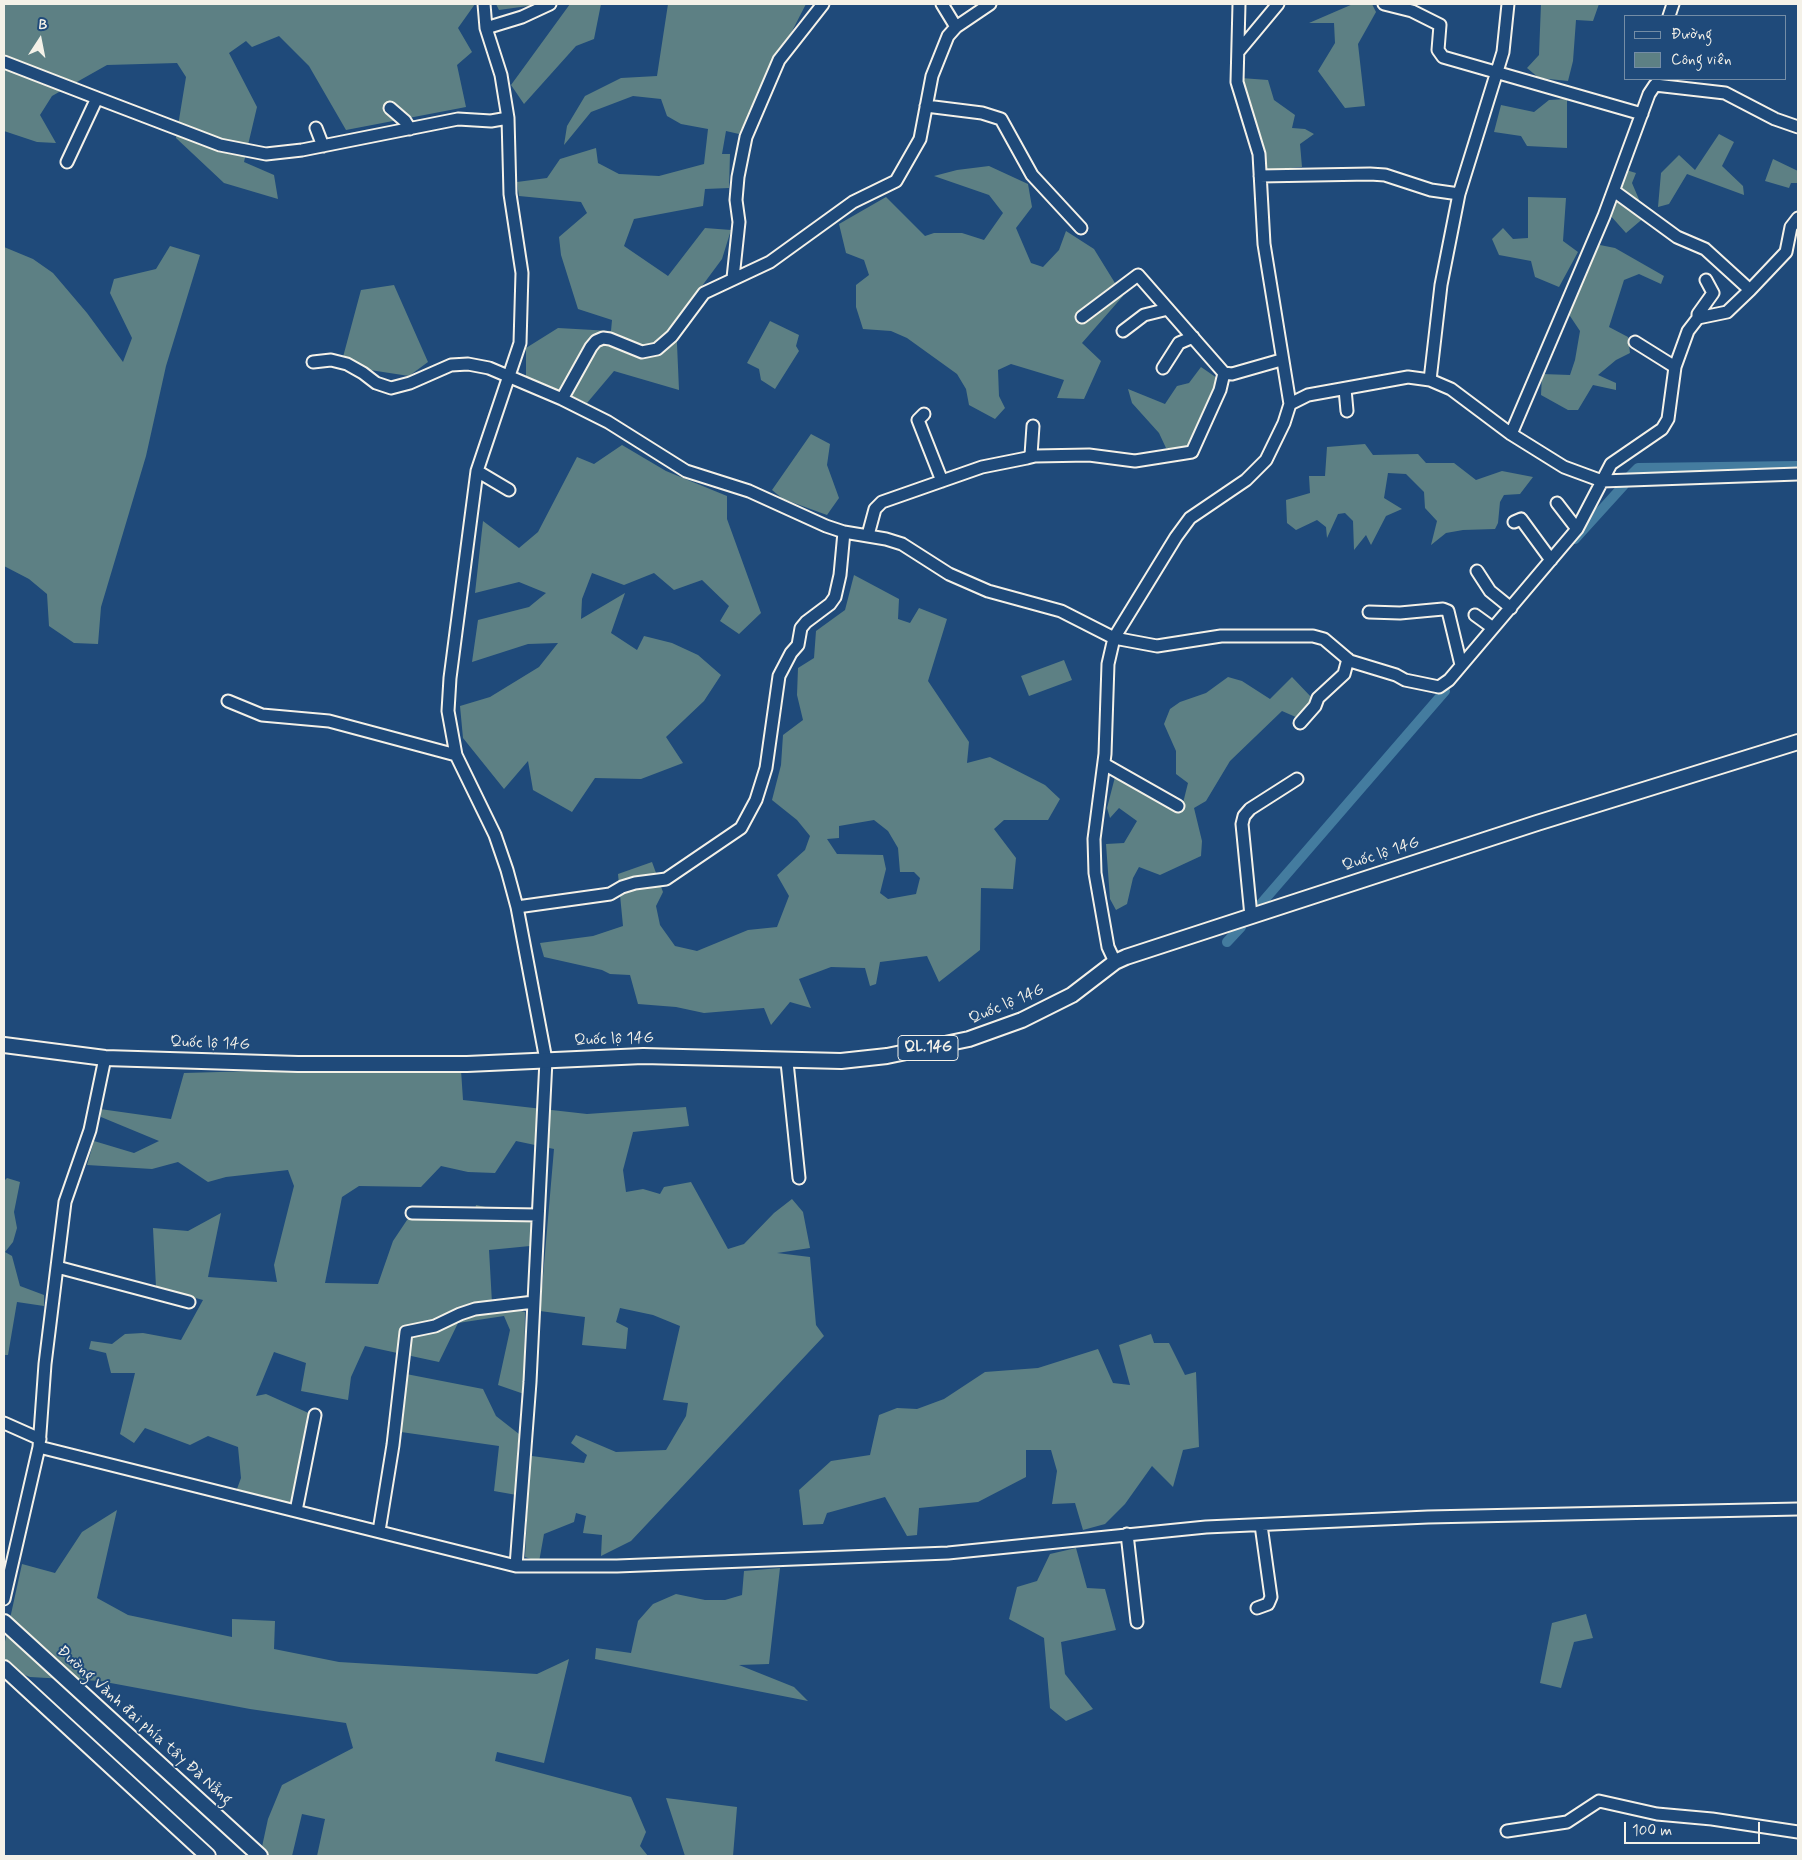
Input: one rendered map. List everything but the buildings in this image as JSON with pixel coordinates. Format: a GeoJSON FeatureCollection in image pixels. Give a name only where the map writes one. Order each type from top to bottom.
{"type":"FeatureCollection","features":[{"type":"Feature","properties":{"kind":"main road","name":"Quốc lộ 14G"},"geometry":{"type":"LineString","coordinates":[[4,1045],[105,1058],[298,1064],[467,1064],[643,1056],[788,1062],[841,1061],[887,1056],[969,1039],[1022,1020],[1072,996],[1115,962],[1537,823],[1798,742]]}},
{"type":"Feature","properties":{"kind":"main road","name":"Đường Vành đai phía tây Đà Nẵng"},"geometry":{"type":"LineString","coordinates":[[4,1622],[260,1856]]}},
{"type":"Feature","properties":{"kind":"main road"},"geometry":{"type":"LineString","coordinates":[[4,1668],[208,1856]]}},
{"type":"Feature","properties":{"kind":"street"},"geometry":{"type":"LineString","coordinates":[[484,4],[486,28],[501,76],[508,118],[510,194],[522,274],[520,342],[476,471],[450,678],[448,711],[456,755],[495,835],[517,907],[546,1060],[534,1302],[516,1566]]}},
{"type":"Feature","properties":{"kind":"street"},"geometry":{"type":"LineString","coordinates":[[486,28],[522,17],[550,4]]}},
{"type":"Feature","properties":{"kind":"street"},"geometry":{"type":"LineString","coordinates":[[733,278],[739,228],[736,200],[738,177],[746,138],[778,60],[823,4]]}},
{"type":"Feature","properties":{"kind":"street"},"geometry":{"type":"LineString","coordinates":[[942,4],[956,27]]}},
{"type":"Feature","properties":{"kind":"street"},"geometry":{"type":"LineString","coordinates":[[562,399],[591,346],[596,341],[603,338],[610,339],[642,352],[656,349],[672,336],[704,293],[770,262],[853,202],[896,181],[920,139],[932,76],[948,36],[956,27],[990,4]]}},
{"type":"Feature","properties":{"kind":"street"},"geometry":{"type":"LineString","coordinates":[[1115,962],[1108,947],[1095,873],[1094,838],[1104,764],[1108,664],[1114,638],[1176,537],[1190,518],[1246,480],[1266,460],[1284,423],[1290,404],[1281,360],[1264,244],[1259,154],[1237,82],[1239,4]]}},
{"type":"Feature","properties":{"kind":"street"},"geometry":{"type":"LineString","coordinates":[[1238,52],[1278,4]]}},
{"type":"Feature","properties":{"kind":"street"},"geometry":{"type":"LineString","coordinates":[[1384,4],[1412,11],[1440,25],[1438,50],[1444,57],[1642,114]]}},
{"type":"Feature","properties":{"kind":"street"},"geometry":{"type":"LineString","coordinates":[[1430,380],[1441,285],[1459,194],[1504,52],[1508,4]]}},
{"type":"Feature","properties":{"kind":"street"},"geometry":{"type":"LineString","coordinates":[[4,62],[220,145],[266,154],[323,146],[458,119],[492,121],[508,118]]}},
{"type":"Feature","properties":{"kind":"street"},"geometry":{"type":"LineString","coordinates":[[1511,434],[1614,191],[1649,94],[1656,82],[1725,93],[1775,119],[1798,127]]}},
{"type":"Feature","properties":{"kind":"street"},"geometry":{"type":"LineString","coordinates":[[67,162],[97,98]]}},
{"type":"Feature","properties":{"kind":"street"},"geometry":{"type":"LineString","coordinates":[[926,106],[982,113],[1001,119],[1032,175],[1081,228]]}},
{"type":"Feature","properties":{"kind":"street"},"geometry":{"type":"LineString","coordinates":[[390,108],[405,121],[410,129]]}},
{"type":"Feature","properties":{"kind":"street"},"geometry":{"type":"LineString","coordinates":[[316,128],[323,146]]}},
{"type":"Feature","properties":{"kind":"street"},"geometry":{"type":"LineString","coordinates":[[1260,176],[1385,175],[1430,190],[1459,194]]}},
{"type":"Feature","properties":{"kind":"street"},"geometry":{"type":"LineString","coordinates":[[1614,191],[1677,237],[1705,249],[1750,290]]}},
{"type":"Feature","properties":{"kind":"street"},"geometry":{"type":"LineString","coordinates":[[1698,318],[1727,312],[1750,290],[1786,252],[1791,227],[1798,218]]}},
{"type":"Feature","properties":{"kind":"street"},"geometry":{"type":"LineString","coordinates":[[1082,316],[1138,275],[1224,373],[1232,374],[1281,360]]}},
{"type":"Feature","properties":{"kind":"street"},"geometry":{"type":"LineString","coordinates":[[313,362],[331,360],[347,364],[363,373],[376,384],[391,388],[410,383],[451,365],[468,364],[489,368],[562,399],[608,422],[686,471],[749,491],[844,532],[868,535],[902,544],[948,574],[988,591],[1061,611],[1114,638],[1157,646],[1221,636],[1313,636],[1324,639],[1348,660],[1396,675],[1405,680],[1439,687],[1449,680],[1577,529],[1611,464],[1662,429],[1668,419],[1675,367],[1688,331],[1713,293],[1706,280]]}},
{"type":"Feature","properties":{"kind":"street"},"geometry":{"type":"LineString","coordinates":[[1123,331],[1144,315],[1168,309]]}},
{"type":"Feature","properties":{"kind":"street"},"geometry":{"type":"LineString","coordinates":[[1163,368],[1179,343],[1193,337]]}},
{"type":"Feature","properties":{"kind":"street"},"geometry":{"type":"LineString","coordinates":[[1635,342],[1675,367]]}},
{"type":"Feature","properties":{"kind":"street"},"geometry":{"type":"LineString","coordinates":[[868,535],[878,505],[911,490],[982,467],[1026,458],[1081,454],[1135,461],[1192,452],[1220,390],[1224,373]]}},
{"type":"Feature","properties":{"kind":"street"},"geometry":{"type":"LineString","coordinates":[[1290,404],[1308,395],[1408,377],[1430,380],[1452,389],[1511,434],[1564,467],[1602,481],[1798,474]]}},
{"type":"Feature","properties":{"kind":"street"},"geometry":{"type":"LineString","coordinates":[[1344,389],[1347,411]]}},
{"type":"Feature","properties":{"kind":"street"},"geometry":{"type":"LineString","coordinates":[[924,414],[918,420],[942,480]]}},
{"type":"Feature","properties":{"kind":"street"},"geometry":{"type":"LineString","coordinates":[[1026,458],[1031,455],[1033,426]]}},
{"type":"Feature","properties":{"kind":"street"},"geometry":{"type":"LineString","coordinates":[[476,471],[509,490]]}},
{"type":"Feature","properties":{"kind":"street"},"geometry":{"type":"LineString","coordinates":[[1557,503],[1577,529]]}},
{"type":"Feature","properties":{"kind":"street"},"geometry":{"type":"LineString","coordinates":[[1514,522],[1520,519],[1551,560]]}},
{"type":"Feature","properties":{"kind":"street"},"geometry":{"type":"LineString","coordinates":[[517,907],[610,894],[622,886],[666,879],[741,828],[756,800],[766,768],[779,676],[791,653],[798,645],[801,628],[830,604],[835,597],[840,575],[844,532]]}},
{"type":"Feature","properties":{"kind":"street"},"geometry":{"type":"LineString","coordinates":[[1477,571],[1490,591],[1511,608]]}},
{"type":"Feature","properties":{"kind":"street"},"geometry":{"type":"LineString","coordinates":[[1369,612],[1400,613],[1443,609],[1448,611],[1461,665]]}},
{"type":"Feature","properties":{"kind":"street"},"geometry":{"type":"LineString","coordinates":[[1476,615],[1493,628]]}},
{"type":"Feature","properties":{"kind":"street"},"geometry":{"type":"LineString","coordinates":[[1300,723],[1315,706],[1318,698],[1344,674],[1348,660]]}},
{"type":"Feature","properties":{"kind":"street"},"geometry":{"type":"LineString","coordinates":[[228,701],[262,715],[330,721],[456,755]]}},
{"type":"Feature","properties":{"kind":"street"},"geometry":{"type":"LineString","coordinates":[[1104,764],[1178,806]]}},
{"type":"Feature","properties":{"kind":"street"},"geometry":{"type":"LineString","coordinates":[[1251,916],[1242,824],[1244,816],[1250,809],[1298,779]]}},
{"type":"Feature","properties":{"kind":"street"},"geometry":{"type":"LineString","coordinates":[[4,1599],[39,1443],[45,1364],[65,1202],[90,1130],[105,1058]]}},
{"type":"Feature","properties":{"kind":"street"},"geometry":{"type":"LineString","coordinates":[[788,1062],[798,1178]]}},
{"type":"Feature","properties":{"kind":"street"},"geometry":{"type":"LineString","coordinates":[[412,1213],[538,1215]]}},
{"type":"Feature","properties":{"kind":"street"},"geometry":{"type":"LineString","coordinates":[[57,1266],[188,1302]]}},
{"type":"Feature","properties":{"kind":"street"},"geometry":{"type":"LineString","coordinates":[[379,1531],[393,1445],[406,1332],[435,1326],[460,1314],[476,1309],[534,1302]]}},
{"type":"Feature","properties":{"kind":"street"},"geometry":{"type":"LineString","coordinates":[[296,1511],[315,1414]]}},
{"type":"Feature","properties":{"kind":"street"},"geometry":{"type":"LineString","coordinates":[[4,1423],[39,1443],[296,1511],[516,1566],[617,1566],[948,1553],[1127,1534],[1261,1524],[1428,1517],[1798,1509]]}},
{"type":"Feature","properties":{"kind":"street"},"geometry":{"type":"LineString","coordinates":[[1257,1608],[1268,1604],[1271,1593],[1261,1524]]}},
{"type":"Feature","properties":{"kind":"street"},"geometry":{"type":"LineString","coordinates":[[1127,1534],[1137,1622]]}},
{"type":"Feature","properties":{"kind":"street"},"geometry":{"type":"LineString","coordinates":[[1506,1830],[1567,1822],[1599,1801],[1656,1814],[1712,1818],[1798,1832]]}},
{"type":"Feature","properties":{"kind":"green space"},"geometry":{"type":"Polygon","coordinates":[[[4,4],[475,4],[458,28],[472,52],[457,65],[466,107],[346,130],[309,66],[279,36],[252,47],[246,41],[229,53],[257,107],[244,162],[274,175],[278,199],[224,183],[176,138],[186,77],[177,63],[107,65],[52,96],[40,115],[56,143],[37,142],[4,131],[4,4]]]}},
{"type":"Feature","properties":{"kind":"green space"},"geometry":{"type":"Polygon","coordinates":[[[496,4],[542,4],[499,10],[496,4]]]}},
{"type":"Feature","properties":{"kind":"green space"},"geometry":{"type":"Polygon","coordinates":[[[570,4],[601,4],[594,39],[576,46],[524,104],[511,85],[570,4]]]}},
{"type":"Feature","properties":{"kind":"green space"},"geometry":{"type":"Polygon","coordinates":[[[668,4],[806,4],[739,134],[726,131],[722,154],[730,154],[729,188],[705,189],[703,206],[634,219],[624,246],[668,276],[705,228],[731,230],[722,259],[676,321],[679,390],[614,371],[587,403],[526,376],[526,348],[558,328],[611,331],[612,320],[578,309],[561,255],[559,237],[587,213],[581,202],[519,196],[517,182],[547,178],[560,159],[596,148],[598,163],[619,174],[659,176],[704,164],[708,129],[681,124],[667,116],[661,99],[633,96],[591,112],[564,145],[567,126],[585,96],[621,78],[657,76],[668,4]]]}},
{"type":"Feature","properties":{"kind":"green space"},"geometry":{"type":"Polygon","coordinates":[[[1353,4],[1372,4],[1376,12],[1358,44],[1365,106],[1345,108],[1318,71],[1335,43],[1334,23],[1309,23],[1353,4]]]}},
{"type":"Feature","properties":{"kind":"green space"},"geometry":{"type":"Polygon","coordinates":[[[1541,4],[1599,4],[1593,21],[1576,20],[1573,61],[1568,81],[1539,78],[1527,68],[1539,55],[1541,4]]]}},
{"type":"Feature","properties":{"kind":"green space"},"geometry":{"type":"Polygon","coordinates":[[[1241,78],[1268,80],[1274,100],[1295,115],[1292,128],[1305,129],[1314,134],[1300,144],[1302,167],[1267,170],[1241,78]]]}},
{"type":"Feature","properties":{"kind":"green space"},"geometry":{"type":"Polygon","coordinates":[[[1567,99],[1567,148],[1527,146],[1521,136],[1494,132],[1501,105],[1534,112],[1549,100],[1567,99]]]}},
{"type":"Feature","properties":{"kind":"green space"},"geometry":{"type":"Polygon","coordinates":[[[1719,134],[1734,142],[1722,166],[1743,186],[1744,195],[1687,174],[1669,204],[1658,207],[1661,173],[1679,155],[1695,170],[1719,134]]]}},
{"type":"Feature","properties":{"kind":"green space"},"geometry":{"type":"Polygon","coordinates":[[[1773,159],[1798,171],[1798,183],[1791,183],[1789,188],[1765,181],[1773,159]]]}},
{"type":"Feature","properties":{"kind":"green space"},"geometry":{"type":"Polygon","coordinates":[[[989,166],[1028,184],[1032,207],[1016,228],[1031,263],[1043,267],[1059,250],[1066,231],[1094,249],[1123,296],[1082,343],[1101,361],[1084,399],[1057,398],[1064,380],[1011,364],[998,370],[999,396],[1005,408],[995,419],[969,405],[966,389],[957,374],[907,338],[891,331],[863,329],[856,307],[856,285],[869,275],[864,260],[846,253],[839,224],[886,197],[925,236],[934,233],[962,233],[984,240],[1003,213],[989,195],[934,176],[957,170],[989,166]]]}},
{"type":"Feature","properties":{"kind":"green space"},"geometry":{"type":"Polygon","coordinates":[[[1616,167],[1636,173],[1632,183],[1646,216],[1626,233],[1601,205],[1616,167]]]}},
{"type":"Feature","properties":{"kind":"green space"},"geometry":{"type":"Polygon","coordinates":[[[1528,197],[1566,198],[1563,241],[1578,252],[1559,287],[1535,277],[1531,261],[1499,255],[1492,239],[1503,228],[1513,239],[1528,238],[1528,197]]]}},
{"type":"Feature","properties":{"kind":"green space"},"geometry":{"type":"Polygon","coordinates":[[[1600,245],[1615,248],[1664,276],[1661,284],[1639,274],[1624,280],[1609,327],[1628,337],[1630,353],[1616,360],[1598,375],[1616,383],[1616,390],[1593,385],[1578,410],[1568,410],[1541,395],[1542,374],[1570,375],[1575,360],[1580,331],[1568,313],[1593,252],[1600,245]]]}},
{"type":"Feature","properties":{"kind":"green space"},"geometry":{"type":"Polygon","coordinates":[[[170,246],[200,255],[166,366],[146,456],[101,607],[98,644],[74,643],[49,626],[47,594],[29,579],[4,566],[4,247],[33,259],[53,273],[87,313],[123,362],[132,338],[110,293],[114,279],[156,269],[170,246]]]}},
{"type":"Feature","properties":{"kind":"green space"},"geometry":{"type":"Polygon","coordinates":[[[394,285],[428,362],[409,376],[370,370],[343,357],[361,290],[394,285]]]}},
{"type":"Feature","properties":{"kind":"green space"},"geometry":{"type":"Polygon","coordinates":[[[770,321],[799,335],[796,346],[799,351],[775,389],[761,380],[759,369],[747,363],[770,321]]]}},
{"type":"Feature","properties":{"kind":"green space"},"geometry":{"type":"Polygon","coordinates":[[[1201,367],[1217,378],[1191,444],[1187,448],[1166,448],[1159,433],[1132,403],[1128,389],[1165,404],[1177,386],[1189,383],[1201,367]]]}},
{"type":"Feature","properties":{"kind":"green space"},"geometry":{"type":"Polygon","coordinates":[[[811,434],[830,444],[827,465],[839,498],[827,515],[783,499],[772,490],[811,434]]]}},
{"type":"Feature","properties":{"kind":"green space"},"geometry":{"type":"Polygon","coordinates":[[[1365,444],[1373,455],[1418,454],[1426,463],[1454,463],[1476,480],[1502,471],[1533,477],[1520,494],[1504,495],[1500,502],[1498,523],[1495,529],[1463,530],[1446,533],[1431,545],[1437,521],[1425,508],[1424,492],[1406,474],[1388,473],[1384,498],[1402,509],[1386,516],[1371,545],[1366,535],[1354,550],[1353,521],[1345,513],[1338,514],[1327,538],[1326,527],[1317,520],[1296,530],[1287,523],[1286,500],[1310,493],[1309,476],[1325,476],[1327,447],[1365,444]]]}},
{"type":"Feature","properties":{"kind":"green space"},"geometry":{"type":"Polygon","coordinates":[[[622,445],[666,471],[727,496],[727,519],[761,613],[739,634],[720,621],[729,606],[702,580],[674,590],[654,573],[624,585],[592,573],[582,599],[581,619],[625,593],[611,633],[637,650],[644,636],[672,643],[698,655],[721,675],[704,701],[666,737],[683,763],[641,779],[595,778],[572,812],[533,790],[528,761],[504,789],[463,738],[460,706],[490,697],[539,667],[558,643],[528,644],[472,662],[478,620],[529,607],[546,593],[519,582],[475,593],[483,521],[519,548],[538,532],[577,457],[594,464],[622,445]]]}},
{"type":"Feature","properties":{"kind":"green space"},"geometry":{"type":"Polygon","coordinates":[[[854,575],[899,599],[898,619],[910,623],[919,608],[947,619],[928,681],[969,742],[967,763],[990,757],[1045,785],[1060,799],[1048,820],[1004,820],[994,829],[1016,858],[1013,889],[981,888],[980,950],[939,982],[927,956],[880,962],[876,984],[870,986],[865,968],[831,967],[799,979],[811,1008],[790,1002],[771,1025],[764,1008],[704,1013],[676,1007],[638,1004],[630,975],[610,974],[602,970],[544,957],[540,943],[593,936],[623,926],[618,874],[652,862],[663,892],[656,906],[660,925],[675,946],[697,951],[748,930],[777,927],[789,896],[777,875],[805,850],[810,836],[797,820],[772,800],[781,765],[783,735],[803,720],[797,695],[798,668],[814,658],[816,631],[845,610],[854,575]],[[874,820],[839,826],[839,838],[827,839],[837,854],[883,855],[886,869],[880,893],[888,899],[916,894],[920,878],[914,872],[900,872],[898,848],[888,831],[874,820]]]}},
{"type":"Feature","properties":{"kind":"green space"},"geometry":{"type":"Polygon","coordinates":[[[1064,660],[1072,680],[1029,696],[1021,676],[1064,660]]]}},
{"type":"Feature","properties":{"kind":"green space"},"geometry":{"type":"Polygon","coordinates":[[[1228,677],[1242,681],[1270,699],[1292,677],[1312,698],[1298,718],[1282,711],[1230,761],[1206,801],[1194,808],[1202,841],[1201,856],[1160,875],[1139,867],[1133,878],[1127,904],[1116,910],[1110,899],[1106,844],[1124,843],[1137,821],[1119,808],[1110,818],[1107,808],[1115,777],[1181,811],[1188,783],[1176,774],[1176,751],[1164,724],[1170,709],[1180,702],[1206,693],[1228,677]]]}},
{"type":"Feature","properties":{"kind":"green space"},"geometry":{"type":"Polygon","coordinates":[[[290,1070],[461,1070],[463,1100],[587,1114],[686,1107],[689,1126],[633,1132],[623,1170],[626,1192],[643,1189],[660,1194],[664,1187],[691,1182],[728,1249],[744,1244],[774,1213],[792,1199],[803,1212],[810,1248],[777,1253],[810,1257],[816,1325],[824,1336],[631,1541],[601,1556],[602,1535],[583,1533],[586,1516],[576,1513],[574,1522],[544,1534],[539,1562],[525,1557],[528,1497],[494,1491],[499,1446],[387,1430],[401,1373],[483,1389],[496,1416],[519,1434],[517,1454],[584,1463],[587,1455],[571,1443],[576,1435],[616,1452],[666,1450],[686,1416],[688,1403],[663,1400],[680,1326],[653,1315],[620,1308],[616,1322],[628,1328],[626,1349],[582,1345],[585,1317],[540,1311],[554,1149],[516,1141],[495,1173],[468,1172],[441,1166],[421,1187],[359,1186],[342,1197],[325,1283],[378,1284],[393,1241],[409,1217],[474,1215],[476,1205],[532,1217],[530,1246],[489,1250],[492,1303],[525,1312],[524,1394],[498,1385],[510,1330],[504,1316],[458,1323],[439,1362],[365,1346],[351,1377],[348,1400],[301,1391],[306,1363],[274,1352],[256,1396],[266,1394],[313,1415],[301,1508],[237,1489],[241,1478],[238,1447],[208,1436],[190,1445],[145,1428],[134,1443],[120,1434],[135,1373],[111,1373],[106,1353],[89,1349],[91,1341],[112,1344],[125,1334],[143,1333],[181,1340],[203,1300],[156,1287],[153,1228],[188,1231],[221,1213],[208,1277],[277,1282],[274,1265],[294,1186],[288,1170],[226,1177],[208,1182],[178,1162],[152,1169],[87,1165],[94,1141],[134,1153],[159,1141],[101,1117],[100,1109],[171,1119],[184,1073],[290,1070]]]}},
{"type":"Feature","properties":{"kind":"green space"},"geometry":{"type":"Polygon","coordinates":[[[7,1178],[20,1182],[14,1212],[17,1228],[13,1242],[5,1252],[12,1256],[20,1286],[44,1295],[44,1306],[17,1302],[8,1355],[4,1355],[4,1181],[7,1178]]]}},
{"type":"Feature","properties":{"kind":"green space"},"geometry":{"type":"Polygon","coordinates":[[[1151,1334],[1154,1343],[1169,1343],[1185,1375],[1196,1372],[1199,1447],[1183,1450],[1173,1487],[1152,1466],[1125,1504],[1105,1524],[1083,1530],[1075,1503],[1052,1504],[1057,1471],[1051,1450],[1026,1450],[1026,1477],[978,1502],[919,1508],[917,1535],[907,1536],[885,1497],[827,1513],[823,1524],[803,1525],[799,1490],[831,1461],[870,1455],[879,1415],[897,1408],[917,1409],[944,1399],[985,1372],[1038,1368],[1098,1349],[1113,1383],[1130,1385],[1119,1345],[1151,1334]]]}},
{"type":"Feature","properties":{"kind":"green space"},"geometry":{"type":"Polygon","coordinates":[[[117,1510],[97,1598],[128,1615],[232,1637],[232,1619],[275,1621],[274,1649],[339,1662],[537,1674],[569,1659],[544,1763],[497,1752],[495,1761],[631,1797],[646,1832],[640,1846],[648,1856],[317,1856],[325,1819],[302,1814],[292,1856],[260,1856],[268,1819],[282,1785],[353,1748],[346,1723],[250,1709],[100,1681],[30,1677],[4,1667],[4,1646],[22,1564],[55,1573],[82,1532],[117,1510]]]}},
{"type":"Feature","properties":{"kind":"green space"},"geometry":{"type":"Polygon","coordinates":[[[1076,1548],[1087,1588],[1105,1589],[1116,1630],[1061,1642],[1065,1674],[1093,1709],[1066,1721],[1050,1708],[1044,1638],[1009,1619],[1017,1587],[1037,1581],[1050,1554],[1076,1548]]]}},
{"type":"Feature","properties":{"kind":"green space"},"geometry":{"type":"Polygon","coordinates":[[[780,1568],[769,1664],[739,1665],[794,1687],[808,1701],[595,1659],[596,1648],[631,1653],[638,1621],[653,1604],[676,1594],[705,1600],[725,1600],[742,1595],[744,1571],[780,1568]]]}},
{"type":"Feature","properties":{"kind":"green space"},"geometry":{"type":"Polygon","coordinates":[[[1586,1614],[1593,1638],[1574,1642],[1561,1688],[1540,1683],[1552,1623],[1586,1614]]]}},
{"type":"Feature","properties":{"kind":"green space"},"geometry":{"type":"Polygon","coordinates":[[[666,1798],[737,1807],[733,1856],[685,1856],[666,1798]]]}},
{"type":"Feature","properties":{"kind":"waterway"},"geometry":{"type":"LineString","coordinates":[[1630,476],[1638,468],[1798,466]]}},
{"type":"Feature","properties":{"kind":"waterway"},"geometry":{"type":"LineString","coordinates":[[1575,539],[1624,485]]}},
{"type":"Feature","properties":{"kind":"waterway"},"geometry":{"type":"LineString","coordinates":[[1259,906],[1445,691]]}},
{"type":"Feature","properties":{"kind":"waterway"},"geometry":{"type":"LineString","coordinates":[[1227,942],[1241,927]]}}]}
